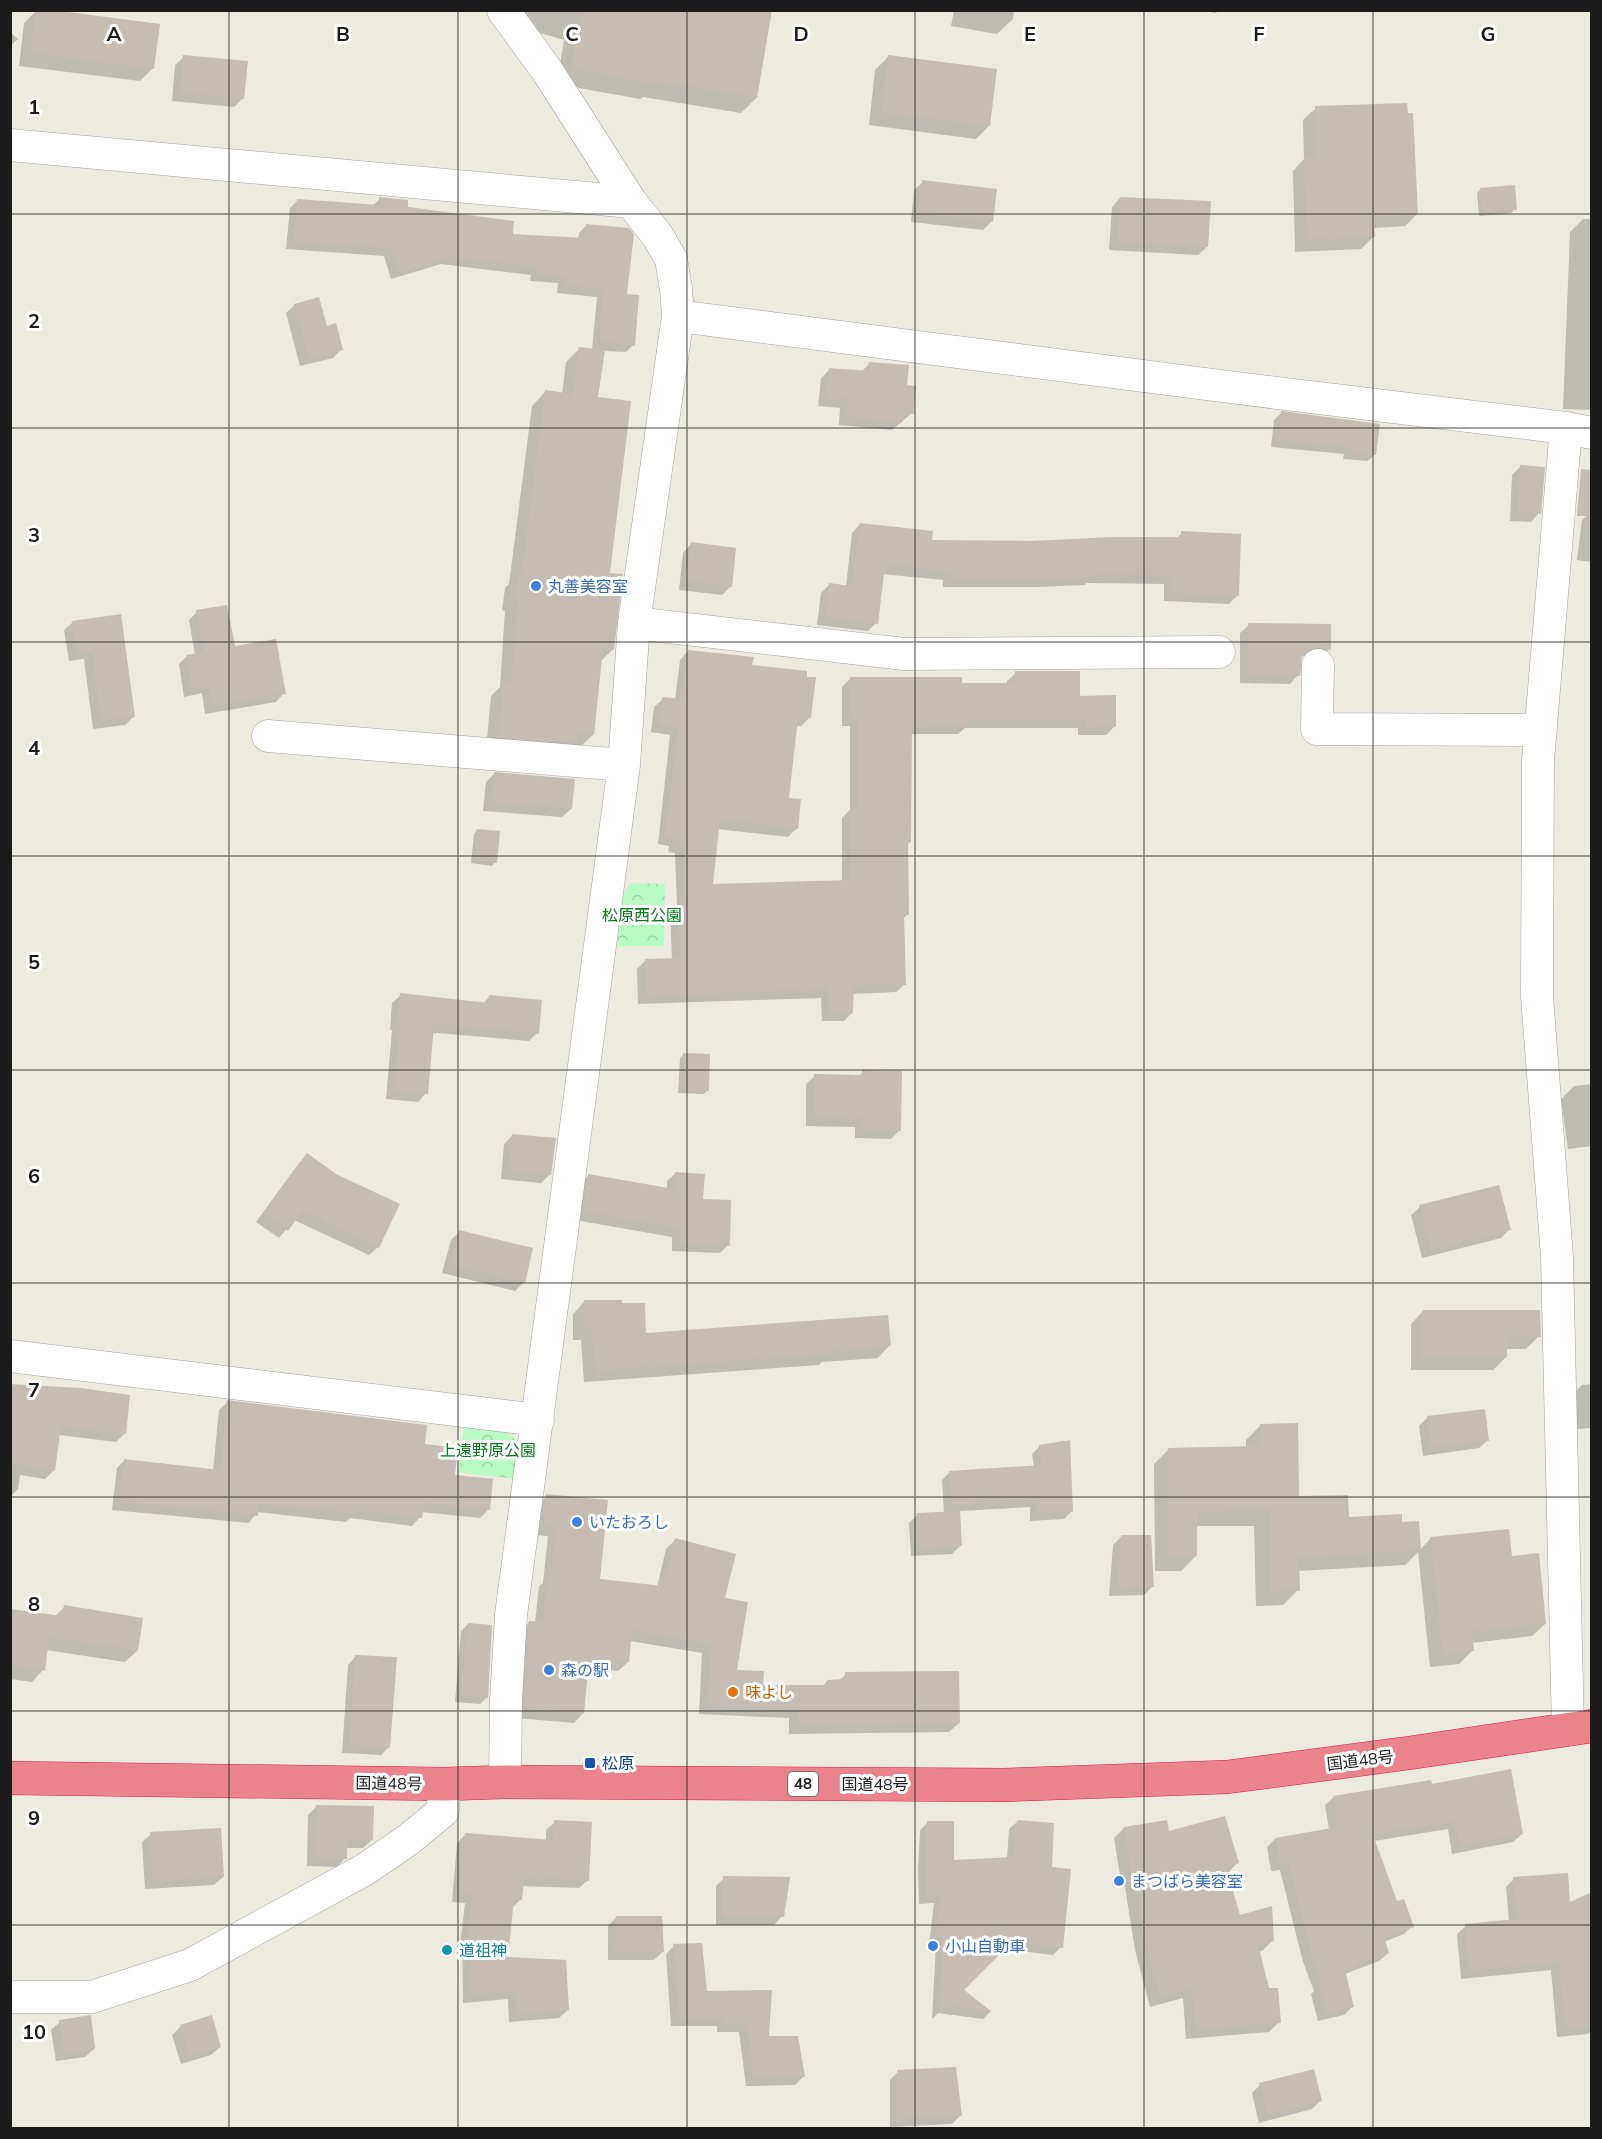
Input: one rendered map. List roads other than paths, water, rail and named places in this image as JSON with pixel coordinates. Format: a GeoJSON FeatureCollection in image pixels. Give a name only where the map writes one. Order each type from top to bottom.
{"type":"FeatureCollection","features":[{"type":"Feature","properties":{"kind":"highway","name":"国道48号"},"geometry":{"type":"LineString","coordinates":[[10,1778],[444,1784],[505,1782],[1004,1785],[1227,1777],[1580,1728]]}},
{"type":"Feature","properties":{"kind":"street"},"geometry":{"type":"LineString","coordinates":[[503,10],[548,72],[631,202],[657,235],[671,259],[678,315],[634,623],[624,765],[511,1615],[506,1700],[505,1782]]}},
{"type":"Feature","properties":{"kind":"street"},"geometry":{"type":"LineString","coordinates":[[10,144],[631,202]]}},
{"type":"Feature","properties":{"kind":"street"},"geometry":{"type":"LineString","coordinates":[[678,315],[1249,390],[1579,430],[1538,761],[1537,996],[1557,1257],[1580,1728]]}},
{"type":"Feature","properties":{"kind":"street"},"geometry":{"type":"LineString","coordinates":[[634,623],[904,654],[1219,652]]}},
{"type":"Feature","properties":{"kind":"street"},"geometry":{"type":"LineString","coordinates":[[1318,665],[1317,729],[1541,730]]}},
{"type":"Feature","properties":{"kind":"street"},"geometry":{"type":"LineString","coordinates":[[268,736],[624,765]]}},
{"type":"Feature","properties":{"kind":"street"},"geometry":{"type":"LineString","coordinates":[[10,1356],[538,1420]]}},
{"type":"Feature","properties":{"kind":"street"},"geometry":{"type":"LineString","coordinates":[[10,1996],[92,1997],[190,1965],[364,1870],[408,1840],[443,1811],[444,1784]]}},
{"type":"Feature","properties":{"kind":"place","name":"丸善美容室"},"geometry":{"type":"Point","coordinates":[536,586]}},
{"type":"Feature","properties":{"kind":"place","name":"いたおろし"},"geometry":{"type":"Point","coordinates":[577,1522]}},
{"type":"Feature","properties":{"kind":"place","name":"森の駅"},"geometry":{"type":"Point","coordinates":[549,1670]}},
{"type":"Feature","properties":{"kind":"place","name":"味よし"},"geometry":{"type":"Point","coordinates":[733,1692]}},
{"type":"Feature","properties":{"kind":"place","name":"松原"},"geometry":{"type":"Point","coordinates":[590,1763]}},
{"type":"Feature","properties":{"kind":"place","name":"まつばら美容室"},"geometry":{"type":"Point","coordinates":[1119,1881]}},
{"type":"Feature","properties":{"kind":"place","name":"小山自動車"},"geometry":{"type":"Point","coordinates":[933,1946]}},
{"type":"Feature","properties":{"kind":"place","name":"道祖神"},"geometry":{"type":"Point","coordinates":[447,1950]}},
{"type":"Feature","properties":{"kind":"park label","name":"松原西公園"},"geometry":{"type":"Point","coordinates":[642,915]}},
{"type":"Feature","properties":{"kind":"park label","name":"上遠野原公園"},"geometry":{"type":"Point","coordinates":[488,1450]}}]}
